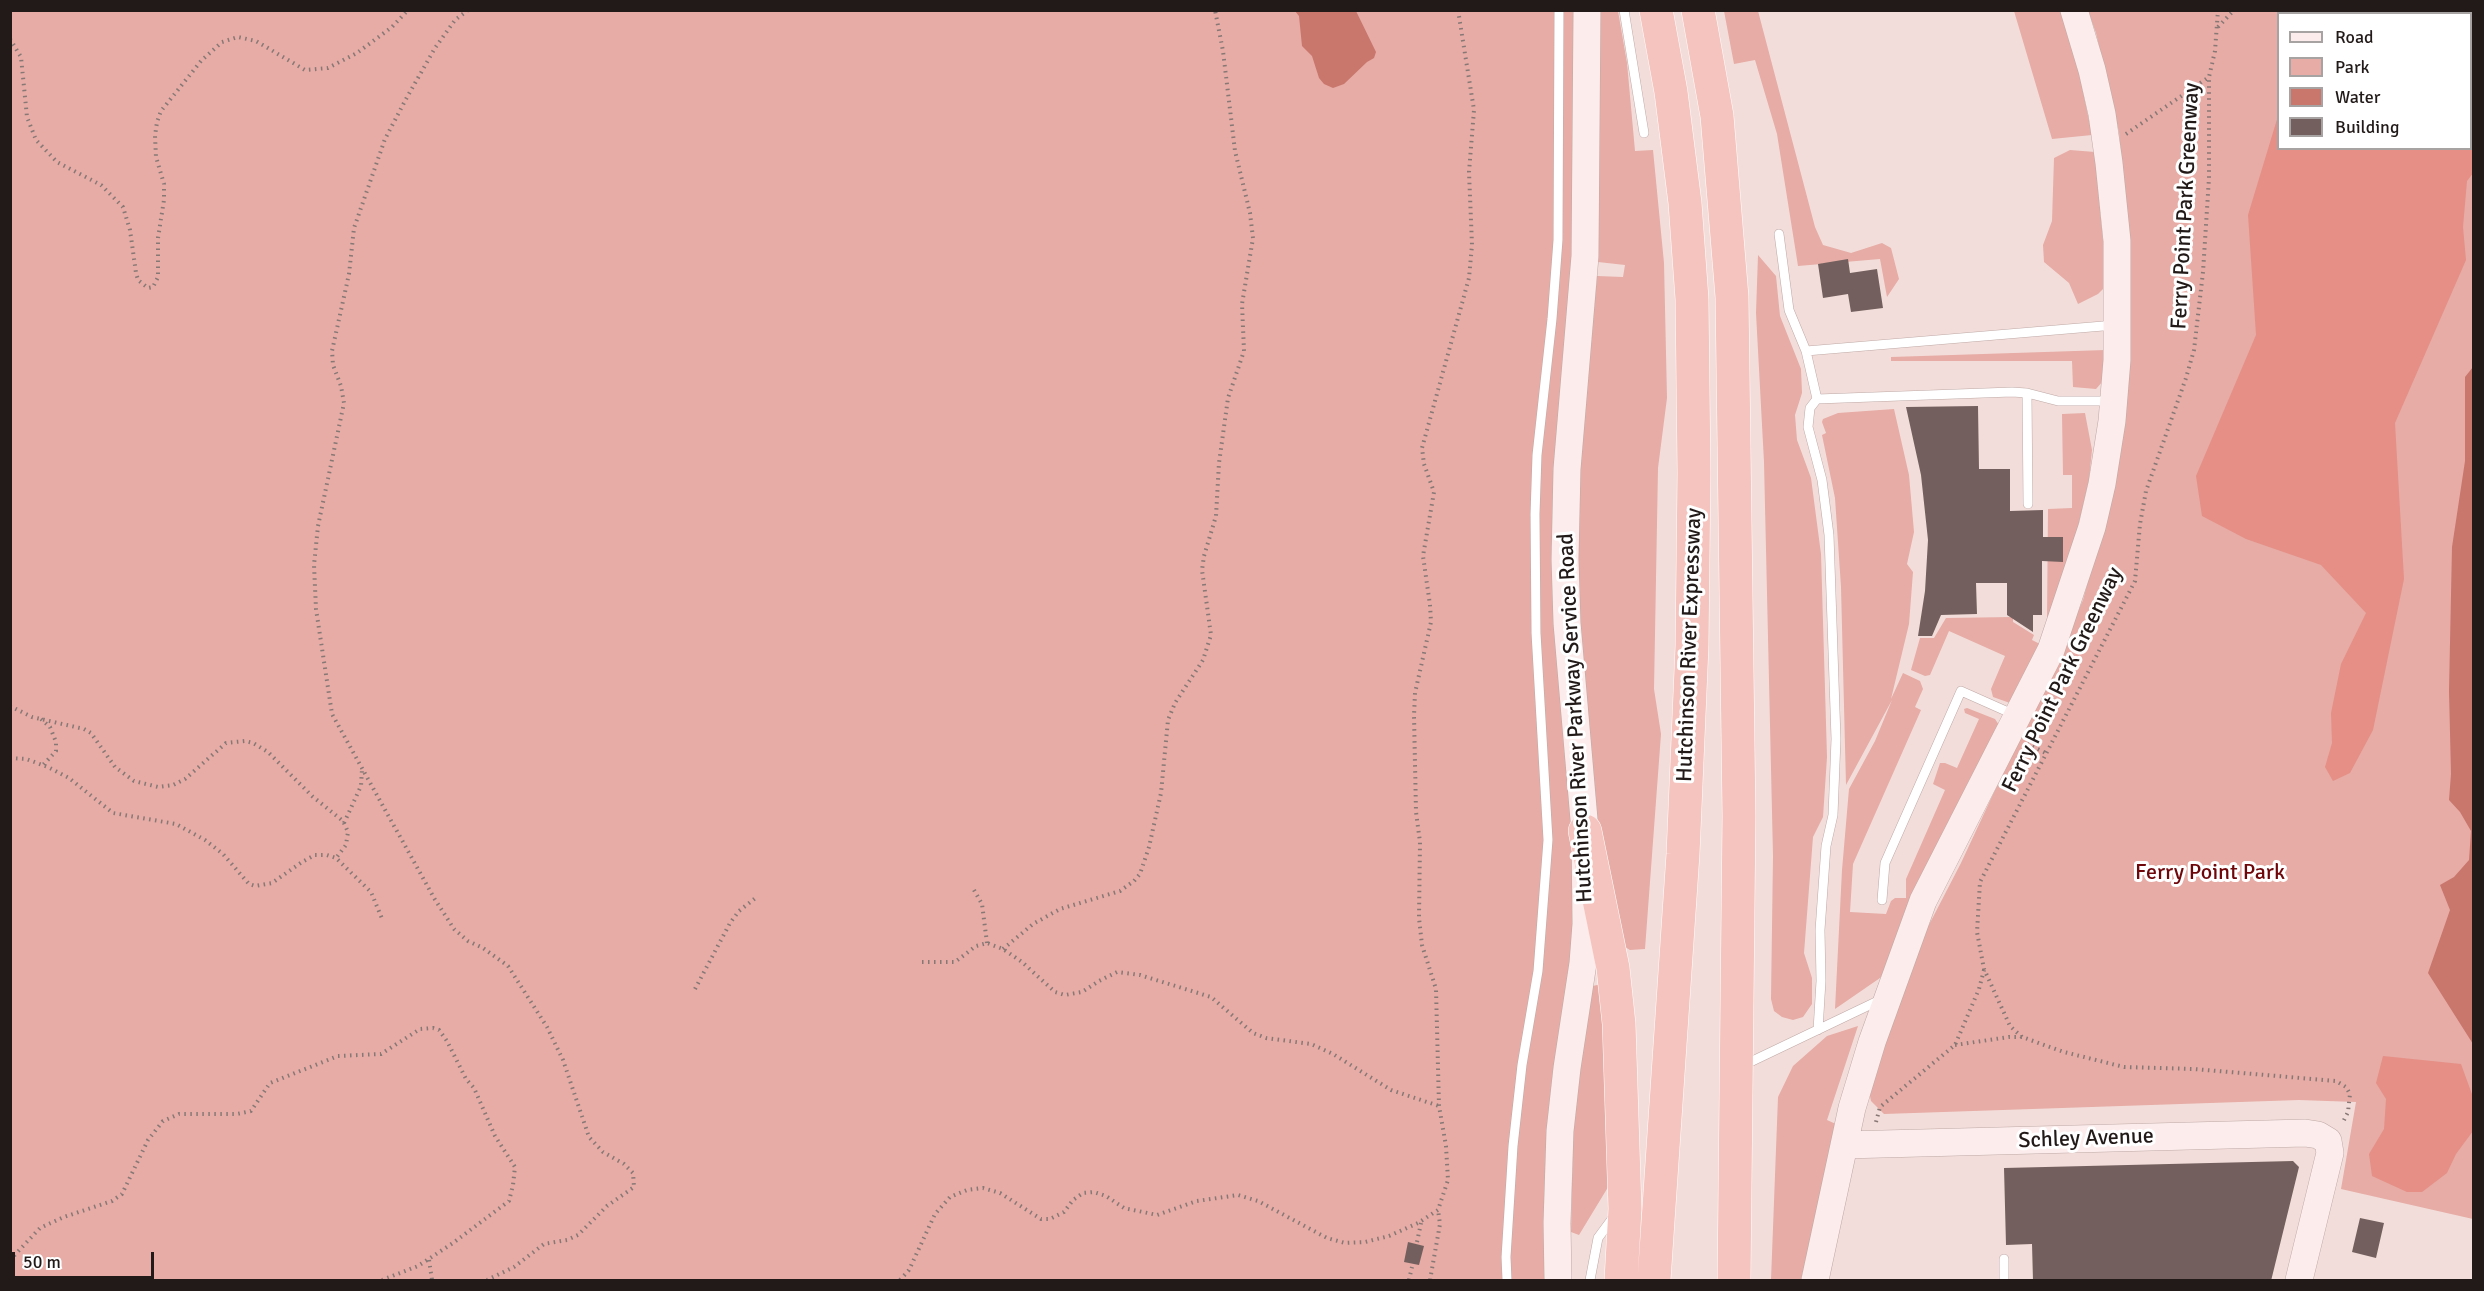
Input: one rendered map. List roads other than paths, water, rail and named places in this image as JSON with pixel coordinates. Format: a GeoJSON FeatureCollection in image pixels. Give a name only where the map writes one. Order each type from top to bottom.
{"type":"FeatureCollection","features":[{"type":"Feature","properties":{"kind":"highway","name":"Hutchinson River Expressway"},"geometry":{"type":"LineString","coordinates":[[1654,1281],[1641,1204],[1689,715],[1694,461],[1692,299],[1685,203],[1671,92],[1656,10]]}},
{"type":"Feature","properties":{"kind":"highway","name":"Hutchinson River Expressway"},"geometry":{"type":"LineString","coordinates":[[1698,10],[1717,117],[1732,297],[1738,816],[1734,1281]]}},
{"type":"Feature","properties":{"kind":"highway"},"geometry":{"type":"LineString","coordinates":[[1585,831],[1610,950],[1623,1075],[1641,1204],[1621,1281]]}},
{"type":"Feature","properties":{"kind":"street","name":"Hutchinson River Parkway Service Road"},"geometry":{"type":"LineString","coordinates":[[1558,1281],[1560,1131],[1585,942],[1585,831],[1567,623],[1564,559],[1569,447],[1585,256],[1587,10]]}},
{"type":"Feature","properties":{"kind":"street"},"geometry":{"type":"LineString","coordinates":[[1815,1281],[1864,1064],[1923,901],[2051,650],[2092,527],[2106,464],[2114,401],[2119,324],[2117,241],[2106,141],[2092,70],[2074,10]]}},
{"type":"Feature","properties":{"kind":"street","name":"Schley Avenue"},"geometry":{"type":"LineString","coordinates":[[1844,1145],[2306,1133],[2318,1135],[2326,1139],[2330,1146],[2329,1158],[2299,1281]]}},
{"type":"Feature","properties":{"kind":"lane"},"geometry":{"type":"LineString","coordinates":[[1507,1281],[1506,1257],[1513,1146],[1538,963],[1548,840],[1536,642],[1535,514],[1537,455],[1558,240],[1559,10]]}},
{"type":"Feature","properties":{"kind":"lane"},"geometry":{"type":"LineString","coordinates":[[1624,10],[1644,133]]}},
{"type":"Feature","properties":{"kind":"lane"},"geometry":{"type":"LineString","coordinates":[[1779,234],[1790,310],[1806,351],[1817,399]]}},
{"type":"Feature","properties":{"kind":"lane"},"geometry":{"type":"LineString","coordinates":[[1806,351],[2119,324]]}},
{"type":"Feature","properties":{"kind":"lane"},"geometry":{"type":"LineString","coordinates":[[1817,399],[2027,393],[2058,401],[2114,401]]}},
{"type":"Feature","properties":{"kind":"lane"},"geometry":{"type":"LineString","coordinates":[[2027,393],[2028,504]]}},
{"type":"Feature","properties":{"kind":"lane"},"geometry":{"type":"LineString","coordinates":[[1817,399],[1810,408],[1808,420],[1822,480],[1829,535],[1837,770],[1833,815],[1825,856],[1820,930],[1821,981],[1818,1030]]}},
{"type":"Feature","properties":{"kind":"lane"},"geometry":{"type":"LineString","coordinates":[[1882,900],[1885,863],[1961,691],[2017,716]]}},
{"type":"Feature","properties":{"kind":"lane"},"geometry":{"type":"LineString","coordinates":[[1736,1069],[1889,996]]}},
{"type":"Feature","properties":{"kind":"lane"},"geometry":{"type":"LineString","coordinates":[[1590,1281],[1598,1238],[1609,1221],[1641,1204]]}},
{"type":"Feature","properties":{"kind":"lane"},"geometry":{"type":"LineString","coordinates":[[2004,1259],[2004,1281]]}},
{"type":"Feature","properties":{"kind":"water"},"geometry":{"type":"Polygon","coordinates":[[[1295,11],[1356,11],[1376,52],[1374,58],[1344,84],[1333,88],[1324,84],[1319,78],[1312,56],[1302,46],[1299,16],[1295,11]]]}},
{"type":"Feature","properties":{"kind":"water"},"geometry":{"type":"Polygon","coordinates":[[[2473,367],[2473,1044],[2428,973],[2450,910],[2440,885],[2454,877],[2469,860],[2471,831],[2460,812],[2449,800],[2451,774],[2449,691],[2452,547],[2465,461],[2465,377],[2473,367]]]}},
{"type":"Feature","properties":{"kind":"park label","name":"Ferry Point Park"},"geometry":{"type":"Point","coordinates":[2210,873]}}]}
